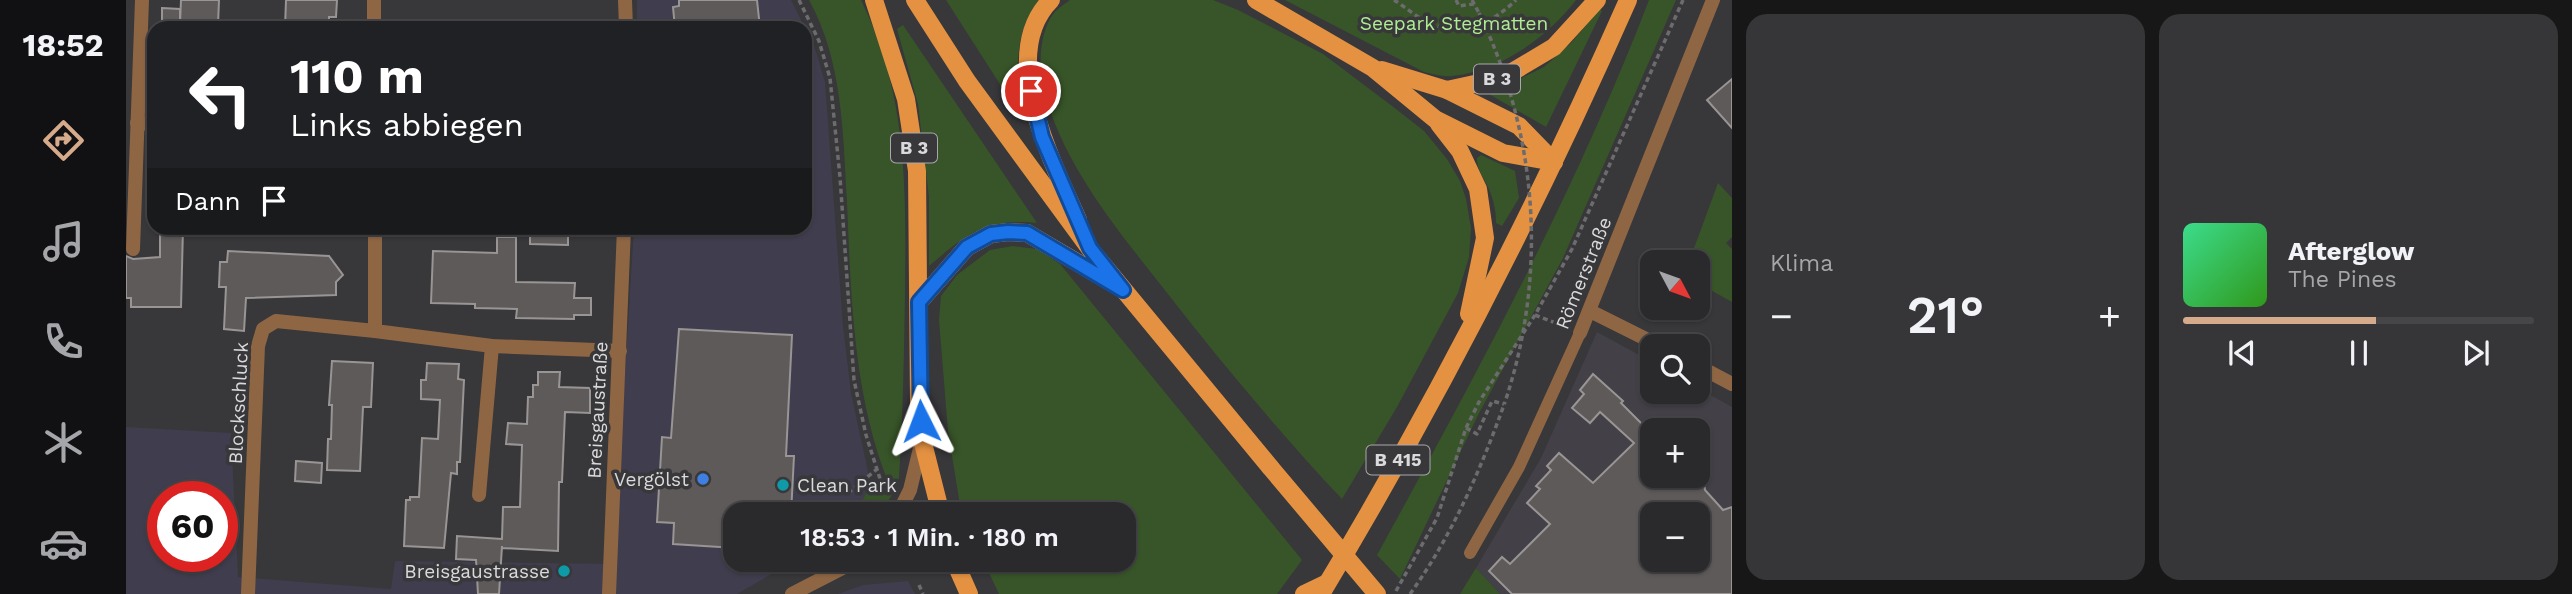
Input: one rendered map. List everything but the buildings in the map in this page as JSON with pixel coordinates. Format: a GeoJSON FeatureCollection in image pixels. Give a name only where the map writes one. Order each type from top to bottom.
{"type":"FeatureCollection","features":[{"type":"Feature","properties":{"kind":"main road","name":"B 3"},"geometry":{"type":"LineString","coordinates":[[874,0],[906,99],[917,171],[919,402],[922,439],[938,502]]}},
{"type":"Feature","properties":{"kind":"main road"},"geometry":{"type":"LineString","coordinates":[[915,0],[967,81],[1090,248],[1377,594]]}},
{"type":"Feature","properties":{"kind":"main road"},"geometry":{"type":"LineString","coordinates":[[1051,0],[1041,10],[1029,48],[1031,91],[1042,137],[1090,248]]}},
{"type":"Feature","properties":{"kind":"main road","name":"B 3"},"geometry":{"type":"LineString","coordinates":[[1256,0],[1373,68],[1435,119],[1460,151],[1478,189],[1485,238],[1465,335]]}},
{"type":"Feature","properties":{"kind":"main road","name":"B 3"},"geometry":{"type":"LineString","coordinates":[[1447,90],[1502,78],[1554,47],[1597,0]]}},
{"type":"Feature","properties":{"kind":"main road","name":"B 415"},"geometry":{"type":"LineString","coordinates":[[1324,589],[1465,335],[1554,162],[1628,0]]}},
{"type":"Feature","properties":{"kind":"main road","name":"B 3"},"geometry":{"type":"LineString","coordinates":[[1373,68],[1447,90],[1519,126],[1554,162]]}},
{"type":"Feature","properties":{"kind":"main road","name":"B 3"},"geometry":{"type":"LineString","coordinates":[[1435,119],[1503,153],[1554,162]]}},
{"type":"Feature","properties":{"kind":"main road"},"geometry":{"type":"LineString","coordinates":[[919,302],[967,247],[991,234],[1008,232],[1027,233],[1123,290]]}},
{"type":"Feature","properties":{"kind":"main road"},"geometry":{"type":"LineString","coordinates":[[959,572],[969,594]]}},
{"type":"Feature","properties":{"kind":"main road"},"geometry":{"type":"LineString","coordinates":[[1304,594],[1324,589]]}},
{"type":"Feature","properties":{"kind":"street"},"geometry":{"type":"LineString","coordinates":[[132,249],[142,0]]}},
{"type":"Feature","properties":{"kind":"street"},"geometry":{"type":"LineString","coordinates":[[373,0],[374,21]]}},
{"type":"Feature","properties":{"kind":"street"},"geometry":{"type":"LineString","coordinates":[[619,21],[625,0]]}},
{"type":"Feature","properties":{"kind":"street","name":"Römerstraße"},"geometry":{"type":"LineString","coordinates":[[1580,333],[1713,0]]}},
{"type":"Feature","properties":{"kind":"street"},"geometry":{"type":"LineString","coordinates":[[137,123],[147,124]]}},
{"type":"Feature","properties":{"kind":"street"},"geometry":{"type":"LineString","coordinates":[[375,235],[375,331]]}},
{"type":"Feature","properties":{"kind":"street","name":"Breisgaustraße"},"geometry":{"type":"LineString","coordinates":[[609,594],[624,235]]}},
{"type":"Feature","properties":{"kind":"street"},"geometry":{"type":"LineString","coordinates":[[1590,311],[1640,336]]}},
{"type":"Feature","properties":{"kind":"street","name":"Blockschluck"},"geometry":{"type":"LineString","coordinates":[[248,594],[258,346],[263,329],[276,321],[492,346],[620,351]]}},
{"type":"Feature","properties":{"kind":"street"},"geometry":{"type":"LineString","coordinates":[[479,495],[492,346]]}},
{"type":"Feature","properties":{"kind":"street"},"geometry":{"type":"LineString","coordinates":[[1710,372],[1732,384]]}},
{"type":"Feature","properties":{"kind":"street","name":"B 3"},"geometry":{"type":"LineString","coordinates":[[904,502],[910,490],[922,439]]}},
{"type":"Feature","properties":{"kind":"street"},"geometry":{"type":"LineString","coordinates":[[792,594],[835,572]]}},
{"type":"Feature","properties":{"kind":"lane","name":"Römerstraße"},"geometry":{"type":"LineString","coordinates":[[1470,553],[1519,467],[1580,333]]}},
{"type":"Feature","properties":{"kind":"path"},"geometry":{"type":"LineString","coordinates":[[799,0],[809,21]]}},
{"type":"Feature","properties":{"kind":"path"},"geometry":{"type":"LineString","coordinates":[[1394,0],[1435,26],[1465,30],[1500,16],[1516,0]]}},
{"type":"Feature","properties":{"kind":"path"},"geometry":{"type":"LineString","coordinates":[[1410,594],[1452,528],[1505,403],[1522,340],[1532,271],[1528,163],[1511,91],[1473,2],[1459,6],[1456,0]]}},
{"type":"Feature","properties":{"kind":"path"},"geometry":{"type":"LineString","coordinates":[[1394,594],[1437,518],[1466,428],[1479,402],[1535,315],[1572,249],[1684,0]]}},
{"type":"Feature","properties":{"kind":"path"},"geometry":{"type":"LineString","coordinates":[[812,27],[830,78],[840,177],[854,380],[866,435],[882,485]]}},
{"type":"Feature","properties":{"kind":"path"},"geometry":{"type":"LineString","coordinates":[[1535,315],[1580,333]]}},
{"type":"Feature","properties":{"kind":"path"},"geometry":{"type":"LineString","coordinates":[[1466,428],[1477,434],[1492,401],[1505,403]]}},
{"type":"Feature","properties":{"kind":"path"},"geometry":{"type":"LineString","coordinates":[[848,493],[877,469]]}},
{"type":"Feature","properties":{"kind":"path"},"geometry":{"type":"LineString","coordinates":[[919,585],[923,594]]}},
{"type":"Feature","properties":{"kind":"shaded area"},"geometry":{"type":"Polygon","coordinates":[[[637,0],[791,0],[802,21],[637,21],[637,0]]]}},
{"type":"Feature","properties":{"kind":"shaded area"},"geometry":{"type":"Polygon","coordinates":[[[812,41],[825,82],[843,326],[851,393],[871,485],[861,502],[723,502],[723,572],[775,572],[737,594],[126,594],[126,427],[231,433],[233,481],[147,481],[147,572],[238,572],[238,577],[391,589],[395,561],[613,564],[634,235],[812,235],[812,41]]]}},
{"type":"Feature","properties":{"kind":"shaded area"},"geometry":{"type":"Polygon","coordinates":[[[1597,332],[1640,355],[1640,404],[1710,404],[1710,395],[1732,407],[1732,594],[1500,594],[1476,568],[1541,458],[1597,332]]]}},
{"type":"Feature","properties":{"kind":"shaded area"},"geometry":{"type":"Polygon","coordinates":[[[908,581],[915,594],[838,594],[863,585],[908,581]]]}},
{"type":"Feature","properties":{"kind":"green space"},"geometry":{"type":"Polygon","coordinates":[[[809,0],[861,0],[888,71],[896,107],[905,216],[903,385],[899,478],[887,502],[861,502],[871,485],[881,489],[887,479],[867,412],[860,377],[839,98],[829,48],[809,0]]]}},
{"type":"Feature","properties":{"kind":"green space"},"geometry":{"type":"Polygon","coordinates":[[[946,0],[1039,0],[1024,29],[1018,58],[1023,120],[946,0]]]}},
{"type":"Feature","properties":{"kind":"green space"},"geometry":{"type":"Polygon","coordinates":[[[1070,0],[1213,0],[1238,10],[1323,54],[1396,109],[1424,131],[1447,159],[1460,181],[1471,228],[1469,257],[1458,293],[1397,407],[1342,499],[1207,343],[1110,219],[1078,170],[1053,118],[1041,71],[1045,30],[1054,13],[1070,0]]]}},
{"type":"Feature","properties":{"kind":"green space","name":"Seepark Stegmatten"},"geometry":{"type":"Polygon","coordinates":[[[1285,0],[1576,0],[1537,39],[1505,60],[1470,73],[1449,76],[1424,72],[1285,0]]]}},
{"type":"Feature","properties":{"kind":"green space"},"geometry":{"type":"Polygon","coordinates":[[[1649,0],[1676,0],[1563,258],[1478,415],[1400,579],[1377,555],[1487,351],[1557,213],[1649,0]]]}},
{"type":"Feature","properties":{"kind":"green space"},"geometry":{"type":"Polygon","coordinates":[[[1600,9],[1602,11],[1546,127],[1489,94],[1544,67],[1571,43],[1600,9]]]}},
{"type":"Feature","properties":{"kind":"green space"},"geometry":{"type":"Polygon","coordinates":[[[903,25],[1037,223],[1019,222],[990,226],[966,237],[929,266],[929,197],[918,104],[897,29],[903,25]]]}},
{"type":"Feature","properties":{"kind":"green space"},"geometry":{"type":"Polygon","coordinates":[[[1481,155],[1515,171],[1519,198],[1502,226],[1496,223],[1492,198],[1478,166],[1477,158],[1481,155]]]}},
{"type":"Feature","properties":{"kind":"green space"},"geometry":{"type":"Polygon","coordinates":[[[1718,183],[1732,198],[1732,237],[1726,243],[1732,249],[1732,302],[1710,290],[1710,250],[1693,250],[1718,183]]]}},
{"type":"Feature","properties":{"kind":"green space"},"geometry":{"type":"Polygon","coordinates":[[[1013,246],[1037,249],[1060,264],[1302,560],[1277,594],[999,594],[989,572],[1136,572],[1136,502],[960,502],[948,431],[939,320],[941,296],[957,275],[990,250],[1013,246]]]}},
{"type":"Feature","properties":{"kind":"green space"},"geometry":{"type":"Polygon","coordinates":[[[1476,568],[1500,594],[1460,594],[1476,568]]]}},
{"type":"Feature","properties":{"kind":"place","name":"Vergölst"},"geometry":{"type":"Point","coordinates":[703,479]}},
{"type":"Feature","properties":{"kind":"place","name":"Clean Park"},"geometry":{"type":"Point","coordinates":[783,485]}},
{"type":"Feature","properties":{"kind":"place","name":"Breisgaustrasse"},"geometry":{"type":"Point","coordinates":[564,571]}},
{"type":"Feature","properties":{"kind":"route"},"geometry":{"type":"LineString","coordinates":[[921,421],[919,302],[967,247],[991,234],[1027,233],[1123,290],[1090,248],[1042,137],[1031,91]]}}]}
